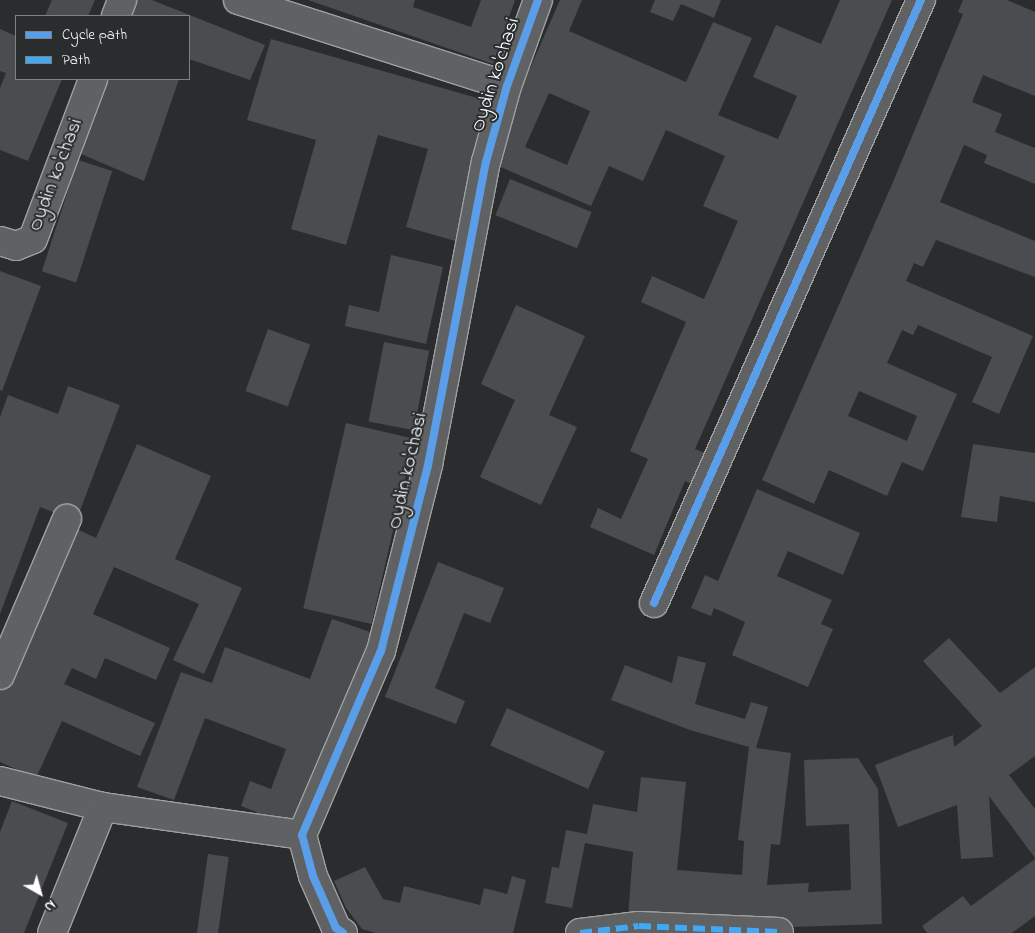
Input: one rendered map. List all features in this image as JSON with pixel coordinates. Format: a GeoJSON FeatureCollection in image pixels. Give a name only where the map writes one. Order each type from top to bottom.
{"type":"FeatureCollection","features":[{"type":"Feature","properties":{"kind":"street"},"geometry":{"type":"LineString","coordinates":[[116,15],[122,0]]}},
{"type":"Feature","properties":{"kind":"street","name":"Oydin ko'chasi"},"geometry":{"type":"LineString","coordinates":[[238,0],[507,86]]}},
{"type":"Feature","properties":{"kind":"street","name":"Oydin ko'chasi"},"geometry":{"type":"LineString","coordinates":[[302,835],[381,651],[428,465],[486,162],[507,86],[538,0]]}},
{"type":"Feature","properties":{"kind":"street"},"geometry":{"type":"LineString","coordinates":[[654,603],[921,0]]}},
{"type":"Feature","properties":{"kind":"street","name":"Oydin ko'chasi"},"geometry":{"type":"LineString","coordinates":[[0,241],[16,246],[33,239],[92,80]]}},
{"type":"Feature","properties":{"kind":"street"},"geometry":{"type":"LineString","coordinates":[[0,675],[67,519]]}},
{"type":"Feature","properties":{"kind":"street"},"geometry":{"type":"LineString","coordinates":[[0,780],[103,807],[302,835],[313,876],[336,928],[343,933]]}},
{"type":"Feature","properties":{"kind":"street"},"geometry":{"type":"LineString","coordinates":[[52,933],[103,807]]}},
{"type":"Feature","properties":{"kind":"street"},"geometry":{"type":"LineString","coordinates":[[580,933],[639,926],[779,932]]}},
{"type":"Feature","properties":{"kind":"building"},"geometry":{"type":"Polygon","coordinates":[[[52,0],[95,0],[88,15],[45,15],[52,0]]]}},
{"type":"Feature","properties":{"kind":"building"},"geometry":{"type":"Polygon","coordinates":[[[137,0],[152,0],[190,15],[131,15],[137,0]]]}},
{"type":"Feature","properties":{"kind":"building"},"geometry":{"type":"Polygon","coordinates":[[[308,0],[415,0],[413,7],[471,27],[481,0],[515,0],[493,64],[308,0]]]}},
{"type":"Feature","properties":{"kind":"building"},"geometry":{"type":"Polygon","coordinates":[[[560,0],[582,0],[569,31],[686,82],[713,22],[752,38],[718,115],[778,139],[797,96],[753,77],[776,25],[821,44],[840,0],[892,0],[695,449],[709,455],[696,486],[685,481],[654,555],[590,527],[598,508],[621,519],[648,459],[630,451],[686,322],[641,302],[652,276],[704,299],[738,221],[703,206],[725,156],[666,130],[643,181],[609,166],[591,206],[489,162],[560,0]],[[549,93],[525,147],[567,165],[590,111],[549,93]]]}},
{"type":"Feature","properties":{"kind":"building"},"geometry":{"type":"Polygon","coordinates":[[[655,0],[721,0],[714,18],[681,4],[673,21],[650,12],[655,0]]]}},
{"type":"Feature","properties":{"kind":"building"},"geometry":{"type":"Polygon","coordinates":[[[963,0],[1007,0],[1035,12],[1035,96],[983,75],[972,102],[1002,114],[995,132],[1035,148],[1035,184],[984,163],[987,155],[964,145],[940,202],[1035,241],[1035,277],[936,240],[923,267],[914,263],[906,281],[1033,336],[999,414],[972,402],[992,357],[918,325],[913,335],[902,330],[887,363],[957,394],[923,471],[902,462],[887,496],[829,470],[814,504],[762,480],[893,182],[963,14],[958,12],[963,0]],[[859,391],[848,416],[907,441],[917,416],[859,391]]]}},
{"type":"Feature","properties":{"kind":"building"},"geometry":{"type":"Polygon","coordinates":[[[190,15],[265,45],[250,80],[190,59],[190,15]]]}},
{"type":"Feature","properties":{"kind":"building"},"geometry":{"type":"Polygon","coordinates":[[[0,29],[15,36],[15,80],[62,80],[28,161],[0,150],[0,88],[6,73],[0,71],[0,29]]]}},
{"type":"Feature","properties":{"kind":"building"},"geometry":{"type":"Polygon","coordinates":[[[271,39],[498,104],[459,242],[406,227],[428,149],[378,135],[346,245],[291,229],[316,140],[247,120],[271,39]]]}},
{"type":"Feature","properties":{"kind":"building"},"geometry":{"type":"Polygon","coordinates":[[[107,80],[179,80],[144,181],[79,153],[107,80]]]}},
{"type":"Feature","properties":{"kind":"building"},"geometry":{"type":"Polygon","coordinates":[[[78,160],[112,171],[76,282],[42,271],[78,160]]]}},
{"type":"Feature","properties":{"kind":"building"},"geometry":{"type":"Polygon","coordinates":[[[510,179],[592,212],[577,248],[495,215],[510,179]]]}},
{"type":"Feature","properties":{"kind":"building"},"geometry":{"type":"Polygon","coordinates":[[[391,255],[443,267],[426,344],[345,326],[349,305],[379,312],[391,255]]]}},
{"type":"Feature","properties":{"kind":"building"},"geometry":{"type":"Polygon","coordinates":[[[0,271],[41,286],[2,391],[0,390],[0,271]]]}},
{"type":"Feature","properties":{"kind":"building"},"geometry":{"type":"Polygon","coordinates":[[[516,305],[585,336],[549,415],[577,427],[541,505],[480,477],[515,400],[481,384],[516,305]]]}},
{"type":"Feature","properties":{"kind":"building"},"geometry":{"type":"Polygon","coordinates":[[[268,329],[310,344],[288,406],[245,391],[268,329]]]}},
{"type":"Feature","properties":{"kind":"building"},"geometry":{"type":"Polygon","coordinates":[[[384,342],[429,351],[414,430],[369,422],[384,342]]]}},
{"type":"Feature","properties":{"kind":"building"},"geometry":{"type":"Polygon","coordinates":[[[68,386],[120,405],[76,521],[40,507],[0,614],[0,417],[8,395],[58,414],[68,386]]]}},
{"type":"Feature","properties":{"kind":"building"},"geometry":{"type":"Polygon","coordinates":[[[346,423],[414,439],[371,624],[303,608],[346,423]]]}},
{"type":"Feature","properties":{"kind":"building"},"geometry":{"type":"Polygon","coordinates":[[[137,444],[211,476],[175,559],[242,588],[204,674],[173,660],[199,604],[114,567],[93,614],[170,648],[156,680],[105,658],[96,679],[72,668],[64,684],[155,723],[140,756],[62,721],[36,778],[0,762],[0,682],[68,525],[96,538],[137,444]]]}},
{"type":"Feature","properties":{"kind":"building"},"geometry":{"type":"Polygon","coordinates":[[[973,444],[1035,453],[1035,502],[1000,496],[997,522],[961,517],[973,444]]]}},
{"type":"Feature","properties":{"kind":"building"},"geometry":{"type":"Polygon","coordinates":[[[757,489],[860,533],[843,575],[788,551],[777,576],[832,600],[821,624],[833,629],[808,687],[732,655],[745,622],[714,608],[711,616],[691,608],[705,575],[718,581],[757,489]]]}},
{"type":"Feature","properties":{"kind":"building"},"geometry":{"type":"Polygon","coordinates":[[[438,562],[504,588],[490,623],[464,613],[435,688],[465,701],[456,724],[385,697],[438,562]]]}},
{"type":"Feature","properties":{"kind":"building"},"geometry":{"type":"Polygon","coordinates":[[[332,619],[373,633],[299,829],[241,806],[250,781],[271,789],[286,749],[205,718],[174,800],[137,787],[181,672],[212,683],[225,647],[310,679],[332,619]]]}},
{"type":"Feature","properties":{"kind":"building"},"geometry":{"type":"Polygon","coordinates":[[[949,638],[1000,693],[1035,667],[1035,756],[1009,775],[1035,809],[1035,858],[989,796],[993,857],[961,859],[957,805],[898,827],[875,765],[953,735],[954,747],[982,726],[923,661],[949,638]]]}},
{"type":"Feature","properties":{"kind":"building"},"geometry":{"type":"Polygon","coordinates":[[[678,656],[706,663],[695,704],[745,719],[751,702],[768,707],[756,748],[791,753],[780,845],[771,844],[767,885],[809,883],[808,892],[851,890],[849,824],[806,826],[804,760],[858,758],[878,789],[882,924],[763,928],[628,917],[633,852],[585,843],[572,908],[545,903],[552,867],[559,868],[566,830],[587,834],[593,804],[637,812],[641,777],[686,782],[677,870],[742,875],[744,841],[738,840],[749,747],[690,730],[611,700],[625,665],[672,683],[678,656]]]}},
{"type":"Feature","properties":{"kind":"building"},"geometry":{"type":"Polygon","coordinates":[[[507,708],[605,752],[588,789],[490,745],[507,708]]]}},
{"type":"Feature","properties":{"kind":"building"},"geometry":{"type":"Polygon","coordinates":[[[12,801],[68,823],[24,933],[0,933],[0,832],[12,801]]]}},
{"type":"Feature","properties":{"kind":"building"},"geometry":{"type":"Polygon","coordinates":[[[208,854],[229,857],[218,933],[197,933],[208,854]]]}},
{"type":"Feature","properties":{"kind":"building"},"geometry":{"type":"Polygon","coordinates":[[[1035,859],[1035,916],[1012,933],[927,933],[922,926],[963,896],[971,906],[1035,859]]]}},
{"type":"Feature","properties":{"kind":"building"},"geometry":{"type":"Polygon","coordinates":[[[365,867],[383,899],[400,903],[404,886],[480,905],[484,888],[507,894],[512,876],[526,880],[513,933],[376,933],[362,929],[346,908],[334,881],[365,867]]]}},
{"type":"Feature","properties":{"kind":"marked path"},"geometry":{"type":"LineString","coordinates":[[580,933],[639,926],[779,932]]}},
{"type":"Feature","properties":{"kind":"cycle path"},"geometry":{"type":"LineString","coordinates":[[343,933],[336,928],[313,876],[302,835],[381,651],[428,465],[486,162],[507,86],[538,0]]}},
{"type":"Feature","properties":{"kind":"cycle path"},"geometry":{"type":"LineString","coordinates":[[654,603],[921,0]]}}]}
